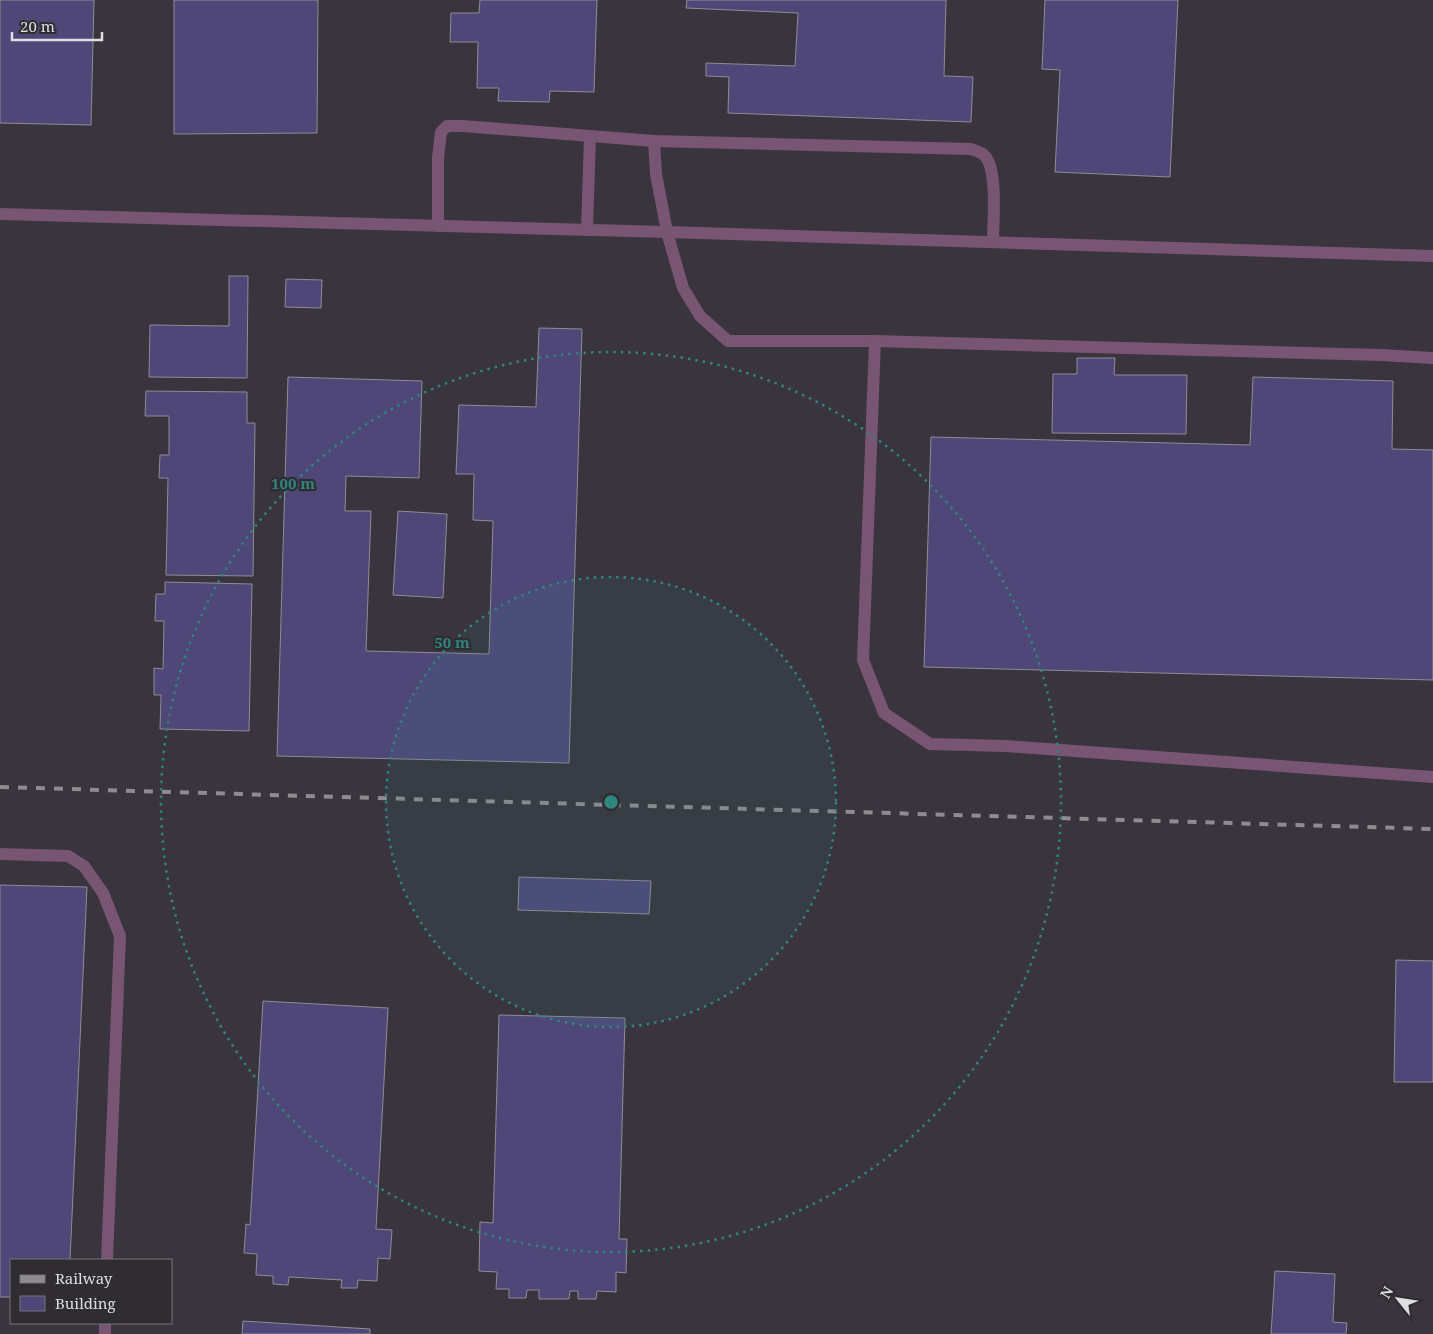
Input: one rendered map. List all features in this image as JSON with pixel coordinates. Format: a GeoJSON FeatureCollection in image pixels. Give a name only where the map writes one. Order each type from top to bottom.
{"type":"FeatureCollection","features":[{"type":"Feature","properties":{"kind":"lane"},"geometry":{"type":"LineString","coordinates":[[438,226],[438,158],[441,132],[448,126],[654,141],[971,149],[984,153],[989,162],[993,177],[993,242]]}},
{"type":"Feature","properties":{"kind":"lane"},"geometry":{"type":"LineString","coordinates":[[587,230],[590,136]]}},
{"type":"Feature","properties":{"kind":"lane"},"geometry":{"type":"LineString","coordinates":[[654,141],[656,174],[667,232],[683,288],[700,316],[728,341],[876,342],[1381,355],[1433,358]]}},
{"type":"Feature","properties":{"kind":"lane"},"geometry":{"type":"LineString","coordinates":[[0,214],[667,232],[1433,256]]}},
{"type":"Feature","properties":{"kind":"lane"},"geometry":{"type":"LineString","coordinates":[[876,342],[863,660],[884,713],[930,744],[1004,746],[1433,777]]}},
{"type":"Feature","properties":{"kind":"lane"},"geometry":{"type":"LineString","coordinates":[[0,854],[68,856],[84,866],[103,893],[120,936],[108,1259]]}},
{"type":"Feature","properties":{"kind":"shaded area"},"geometry":{"type":"Polygon","coordinates":[[[0,0],[1433,0],[1433,1334],[0,1334],[0,0]]]}},
{"type":"Feature","properties":{"kind":"building"},"geometry":{"type":"Polygon","coordinates":[[[0,0],[94,0],[91,125],[0,123],[0,0]]]}},
{"type":"Feature","properties":{"kind":"building"},"geometry":{"type":"Polygon","coordinates":[[[174,0],[318,0],[317,133],[174,134],[174,0]]]}},
{"type":"Feature","properties":{"kind":"building"},"geometry":{"type":"Polygon","coordinates":[[[480,0],[597,0],[594,92],[550,91],[549,102],[498,101],[499,88],[477,88],[478,42],[450,42],[451,13],[479,13],[480,0]]]}},
{"type":"Feature","properties":{"kind":"building"},"geometry":{"type":"Polygon","coordinates":[[[687,0],[946,0],[944,76],[973,77],[971,122],[728,113],[729,77],[706,76],[706,63],[795,66],[798,13],[686,8],[687,0]]]}},
{"type":"Feature","properties":{"kind":"building"},"geometry":{"type":"Polygon","coordinates":[[[1045,0],[1178,0],[1170,177],[1055,172],[1060,70],[1042,69],[1045,0]]]}},
{"type":"Feature","properties":{"kind":"building"},"geometry":{"type":"Polygon","coordinates":[[[229,276],[248,276],[247,378],[149,377],[150,325],[229,326],[229,276]]]}},
{"type":"Feature","properties":{"kind":"building"},"geometry":{"type":"Polygon","coordinates":[[[286,279],[322,280],[321,308],[285,307],[286,279]]]}},
{"type":"Feature","properties":{"kind":"building"},"geometry":{"type":"Polygon","coordinates":[[[539,328],[582,329],[569,763],[277,756],[288,377],[422,381],[419,478],[346,476],[345,511],[371,511],[366,651],[489,654],[493,521],[473,520],[474,474],[456,474],[459,405],[536,407],[539,328]]]}},
{"type":"Feature","properties":{"kind":"building"},"geometry":{"type":"Polygon","coordinates":[[[1077,358],[1115,358],[1114,375],[1187,375],[1186,434],[1052,433],[1053,374],[1077,374],[1077,358]]]}},
{"type":"Feature","properties":{"kind":"building"},"geometry":{"type":"Polygon","coordinates":[[[1253,377],[1393,381],[1392,449],[1433,450],[1433,680],[924,667],[931,437],[1250,445],[1253,377]]]}},
{"type":"Feature","properties":{"kind":"building"},"geometry":{"type":"Polygon","coordinates":[[[146,391],[247,392],[247,423],[255,423],[253,576],[166,575],[168,478],[159,478],[160,455],[169,455],[169,416],[145,416],[146,391]]]}},
{"type":"Feature","properties":{"kind":"building"},"geometry":{"type":"Polygon","coordinates":[[[398,511],[447,514],[443,598],[393,595],[398,511]]]}},
{"type":"Feature","properties":{"kind":"building"},"geometry":{"type":"Polygon","coordinates":[[[165,582],[252,584],[249,731],[160,729],[161,695],[154,695],[154,668],[163,669],[164,621],[155,621],[156,594],[165,594],[165,582]]]}},
{"type":"Feature","properties":{"kind":"building"},"geometry":{"type":"Polygon","coordinates":[[[519,877],[651,881],[649,914],[518,910],[519,877]]]}},
{"type":"Feature","properties":{"kind":"building"},"geometry":{"type":"Polygon","coordinates":[[[0,885],[87,887],[70,1259],[10,1259],[10,1297],[0,1297],[0,885]]]}},
{"type":"Feature","properties":{"kind":"building"},"geometry":{"type":"Polygon","coordinates":[[[1396,960],[1433,961],[1433,1082],[1394,1082],[1396,960]]]}},
{"type":"Feature","properties":{"kind":"building"},"geometry":{"type":"Polygon","coordinates":[[[263,1001],[388,1008],[376,1229],[392,1230],[390,1259],[378,1258],[377,1281],[358,1280],[357,1288],[341,1288],[342,1280],[289,1277],[288,1285],[273,1284],[273,1276],[256,1275],[257,1254],[244,1253],[246,1224],[250,1225],[263,1001]]]}},
{"type":"Feature","properties":{"kind":"building"},"geometry":{"type":"Polygon","coordinates":[[[499,1015],[625,1018],[619,1239],[627,1239],[626,1273],[616,1272],[616,1292],[597,1291],[596,1299],[578,1299],[578,1291],[570,1291],[569,1299],[539,1299],[539,1290],[527,1290],[526,1298],[509,1298],[509,1289],[496,1289],[497,1272],[479,1271],[480,1222],[493,1223],[499,1015]]]}},
{"type":"Feature","properties":{"kind":"building"},"geometry":{"type":"Polygon","coordinates":[[[1275,1271],[1335,1274],[1333,1322],[1347,1323],[1346,1334],[1271,1334],[1275,1271]]]}},
{"type":"Feature","properties":{"kind":"building"},"geometry":{"type":"Polygon","coordinates":[[[243,1321],[370,1329],[370,1334],[242,1334],[243,1321]]]}},
{"type":"Feature","properties":{"kind":"railway"},"geometry":{"type":"LineString","coordinates":[[0,787],[1433,829]]}}]}
